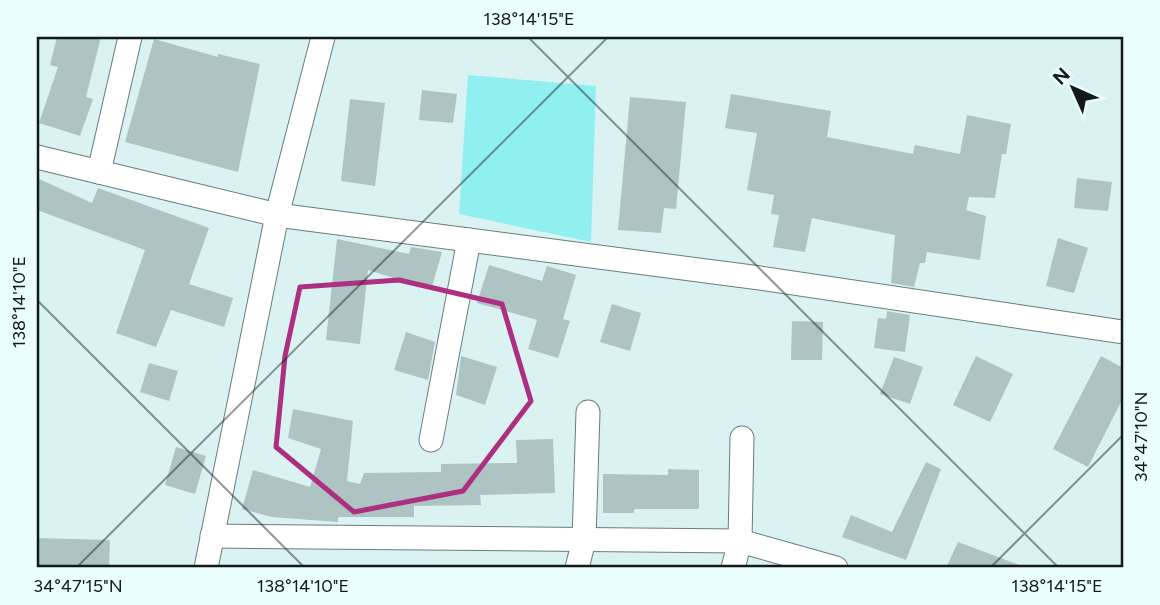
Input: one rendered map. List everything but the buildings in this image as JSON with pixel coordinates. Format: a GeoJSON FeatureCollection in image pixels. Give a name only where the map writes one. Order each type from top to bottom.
{"type":"FeatureCollection","features":[{"type":"Feature","properties":{"kind":"street"},"geometry":{"type":"LineString","coordinates":[[99,172],[130,37]]}},
{"type":"Feature","properties":{"kind":"street"},"geometry":{"type":"LineString","coordinates":[[206,568],[277,215],[323,37]]}},
{"type":"Feature","properties":{"kind":"street"},"geometry":{"type":"LineString","coordinates":[[37,157],[277,215],[760,278],[1123,331]]}},
{"type":"Feature","properties":{"kind":"street"},"geometry":{"type":"LineString","coordinates":[[432,440],[469,240]]}},
{"type":"Feature","properties":{"kind":"street"},"geometry":{"type":"LineString","coordinates":[[577,568],[584,540],[588,412]]}},
{"type":"Feature","properties":{"kind":"street"},"geometry":{"type":"LineString","coordinates":[[733,568],[740,541],[742,438]]}},
{"type":"Feature","properties":{"kind":"street"},"geometry":{"type":"LineString","coordinates":[[212,536],[740,541],[836,568]]}},
{"type":"Feature","properties":{"kind":"highlighted area"},"geometry":{"type":"Polygon","coordinates":[[[399,280],[502,304],[531,401],[463,491],[354,512],[276,447],[285,356],[300,287],[399,280]]]}},
{"type":"Feature","properties":{"kind":"shaded area"},"geometry":{"type":"Polygon","coordinates":[[[468,75],[596,86],[591,242],[459,214],[468,75]]]}}]}
